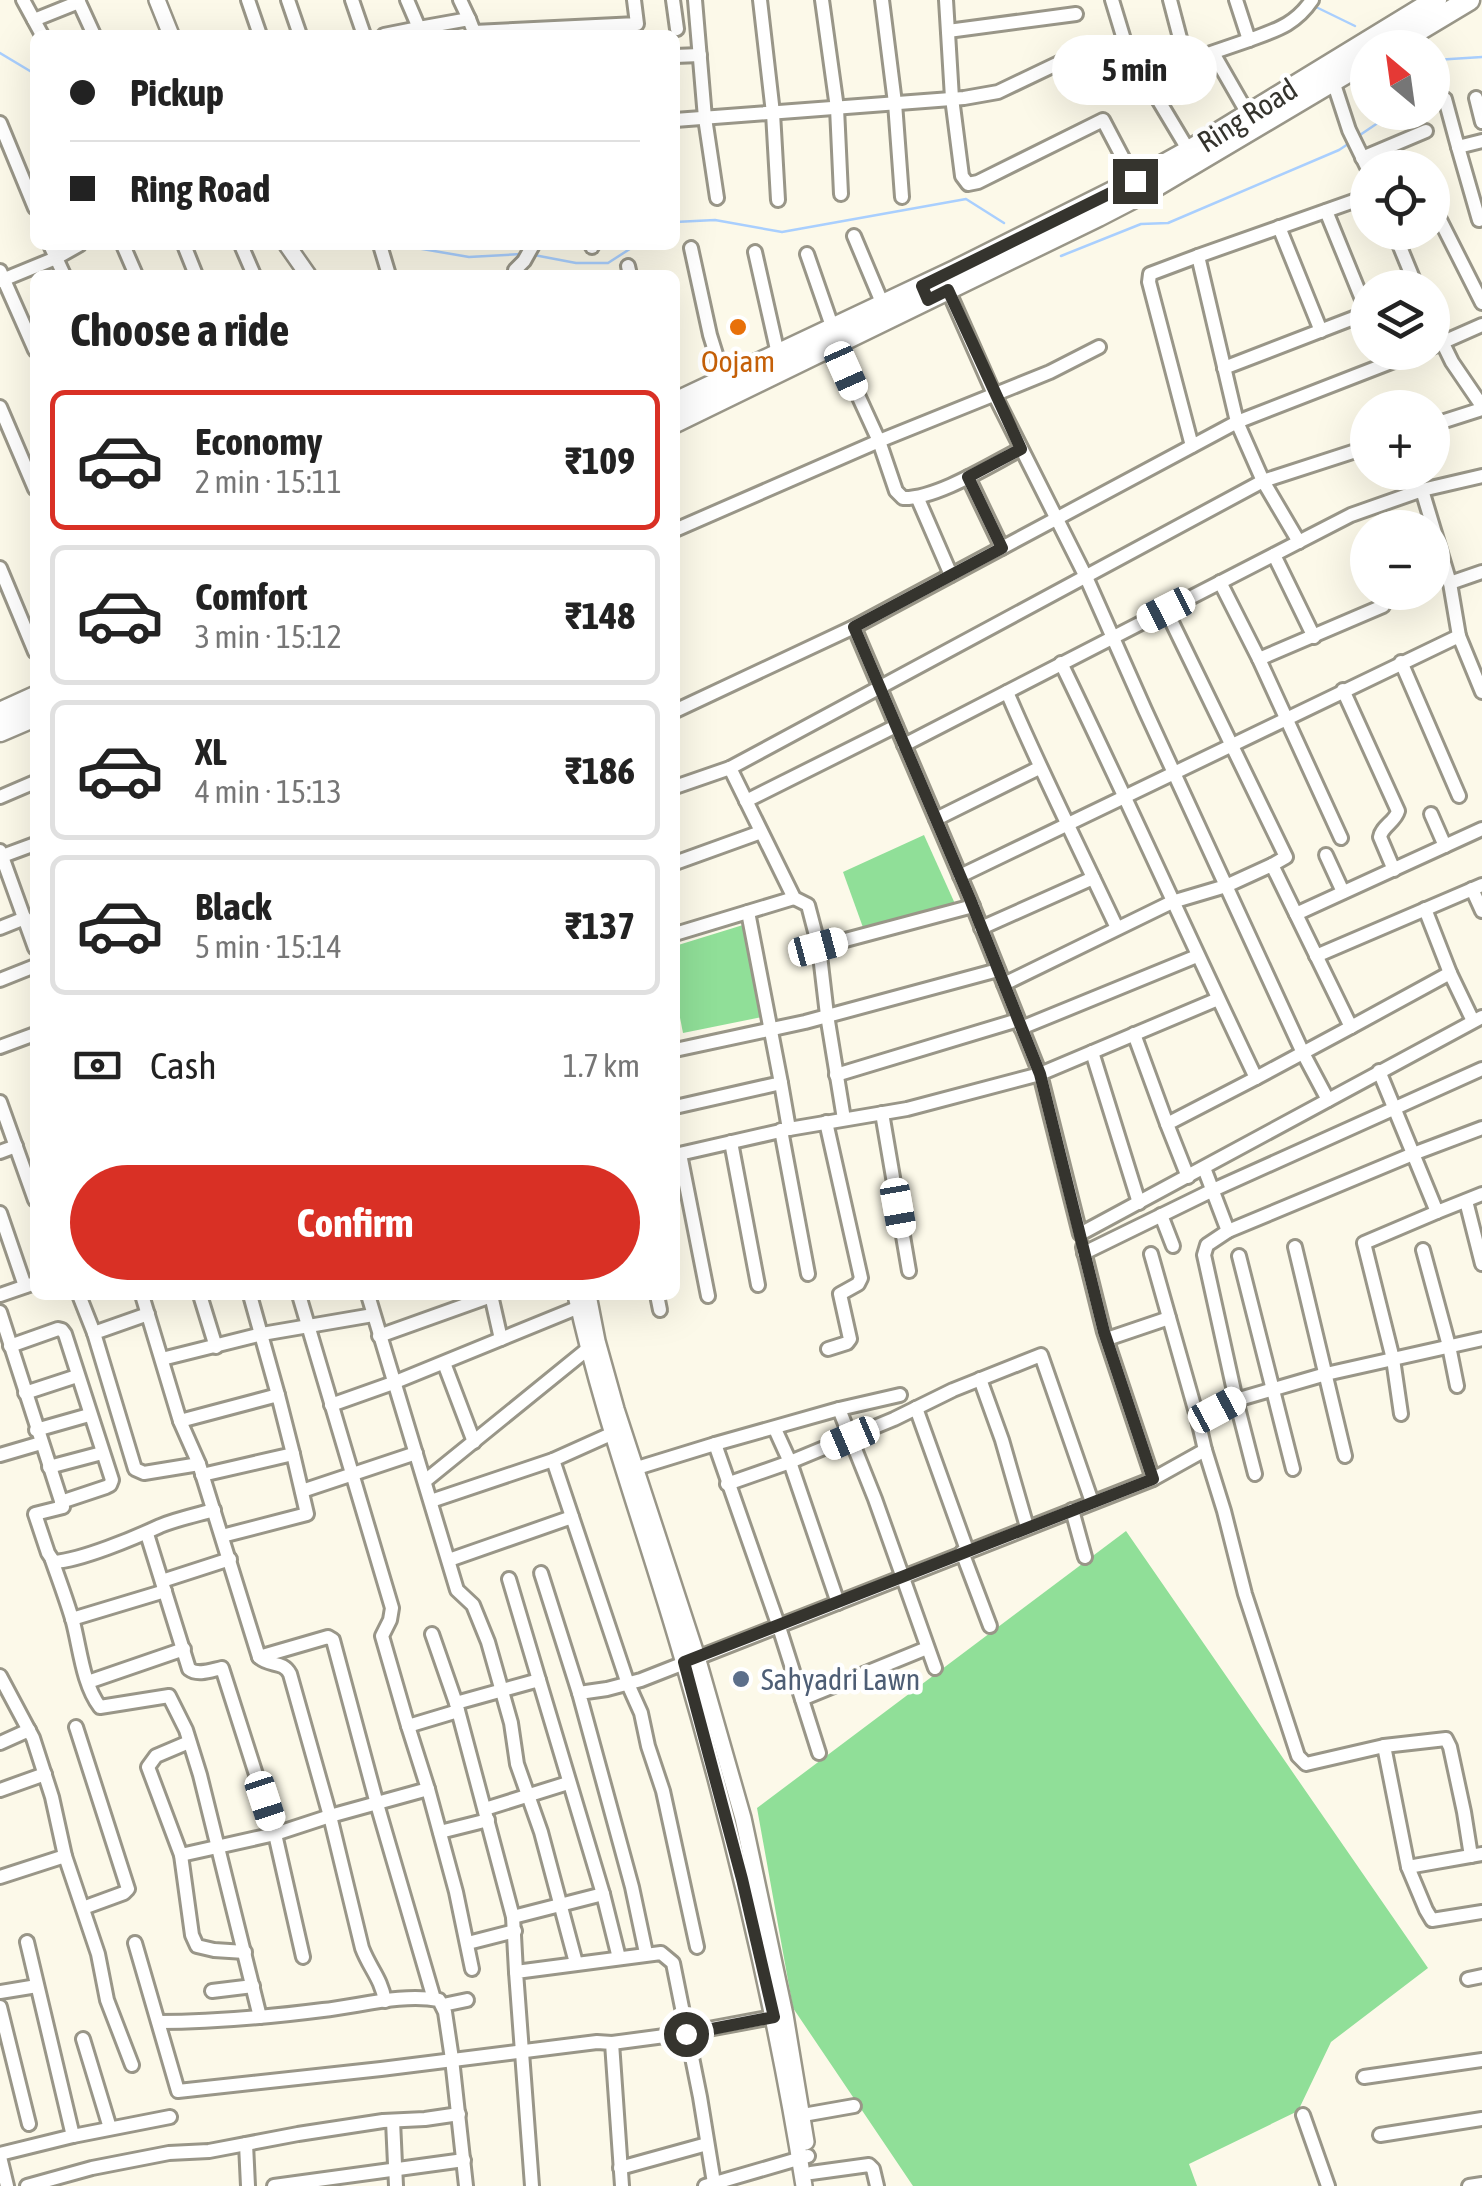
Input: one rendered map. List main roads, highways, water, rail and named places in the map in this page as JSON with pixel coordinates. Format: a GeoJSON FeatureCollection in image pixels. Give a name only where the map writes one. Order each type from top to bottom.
{"type":"FeatureCollection","features":[{"type":"Feature","properties":{"kind":"highway","name":"Ring Road"},"geometry":{"type":"LineString","coordinates":[[680,401],[778,354],[834,337],[883,305],[933,292],[1189,151],[1436,0]]}},
{"type":"Feature","properties":{"kind":"highway"},"geometry":{"type":"LineString","coordinates":[[1419,30],[1469,0]]}},
{"type":"Feature","properties":{"kind":"highway","name":"Ring Road"},"geometry":{"type":"LineString","coordinates":[[680,419],[834,337],[1154,187],[1350,71]]}},
{"type":"Feature","properties":{"kind":"highway"},"geometry":{"type":"LineString","coordinates":[[0,712],[30,700]]}},
{"type":"Feature","properties":{"kind":"highway"},"geometry":{"type":"LineString","coordinates":[[0,731],[30,718]]}},
{"type":"Feature","properties":{"kind":"waterway"},"geometry":{"type":"LineString","coordinates":[[1316,7],[1355,26]]}},
{"type":"Feature","properties":{"kind":"waterway"},"geometry":{"type":"LineString","coordinates":[[0,53],[30,71]]}},
{"type":"Feature","properties":{"kind":"waterway"},"geometry":{"type":"LineString","coordinates":[[1450,59],[1482,57]]}},
{"type":"Feature","properties":{"kind":"waterway"},"geometry":{"type":"LineString","coordinates":[[1357,137],[1367,130]]}},
{"type":"Feature","properties":{"kind":"waterway"},"geometry":{"type":"LineString","coordinates":[[1061,256],[1141,224],[1168,223],[1351,142]]}},
{"type":"Feature","properties":{"kind":"waterway"},"geometry":{"type":"LineString","coordinates":[[680,222],[715,220],[782,232],[966,199],[1004,223]]}},
{"type":"Feature","properties":{"kind":"waterway"},"geometry":{"type":"LineString","coordinates":[[428,250],[469,257],[521,254]]}},
{"type":"Feature","properties":{"kind":"waterway"},"geometry":{"type":"LineString","coordinates":[[534,255],[576,263],[608,263],[628,250]]}},
{"type":"Feature","properties":{"kind":"place","name":"Oojam"},"geometry":{"type":"Point","coordinates":[738,327]}},
{"type":"Feature","properties":{"kind":"place","name":"Sahyadri Lawn"},"geometry":{"type":"Point","coordinates":[741,1679]}}]}
